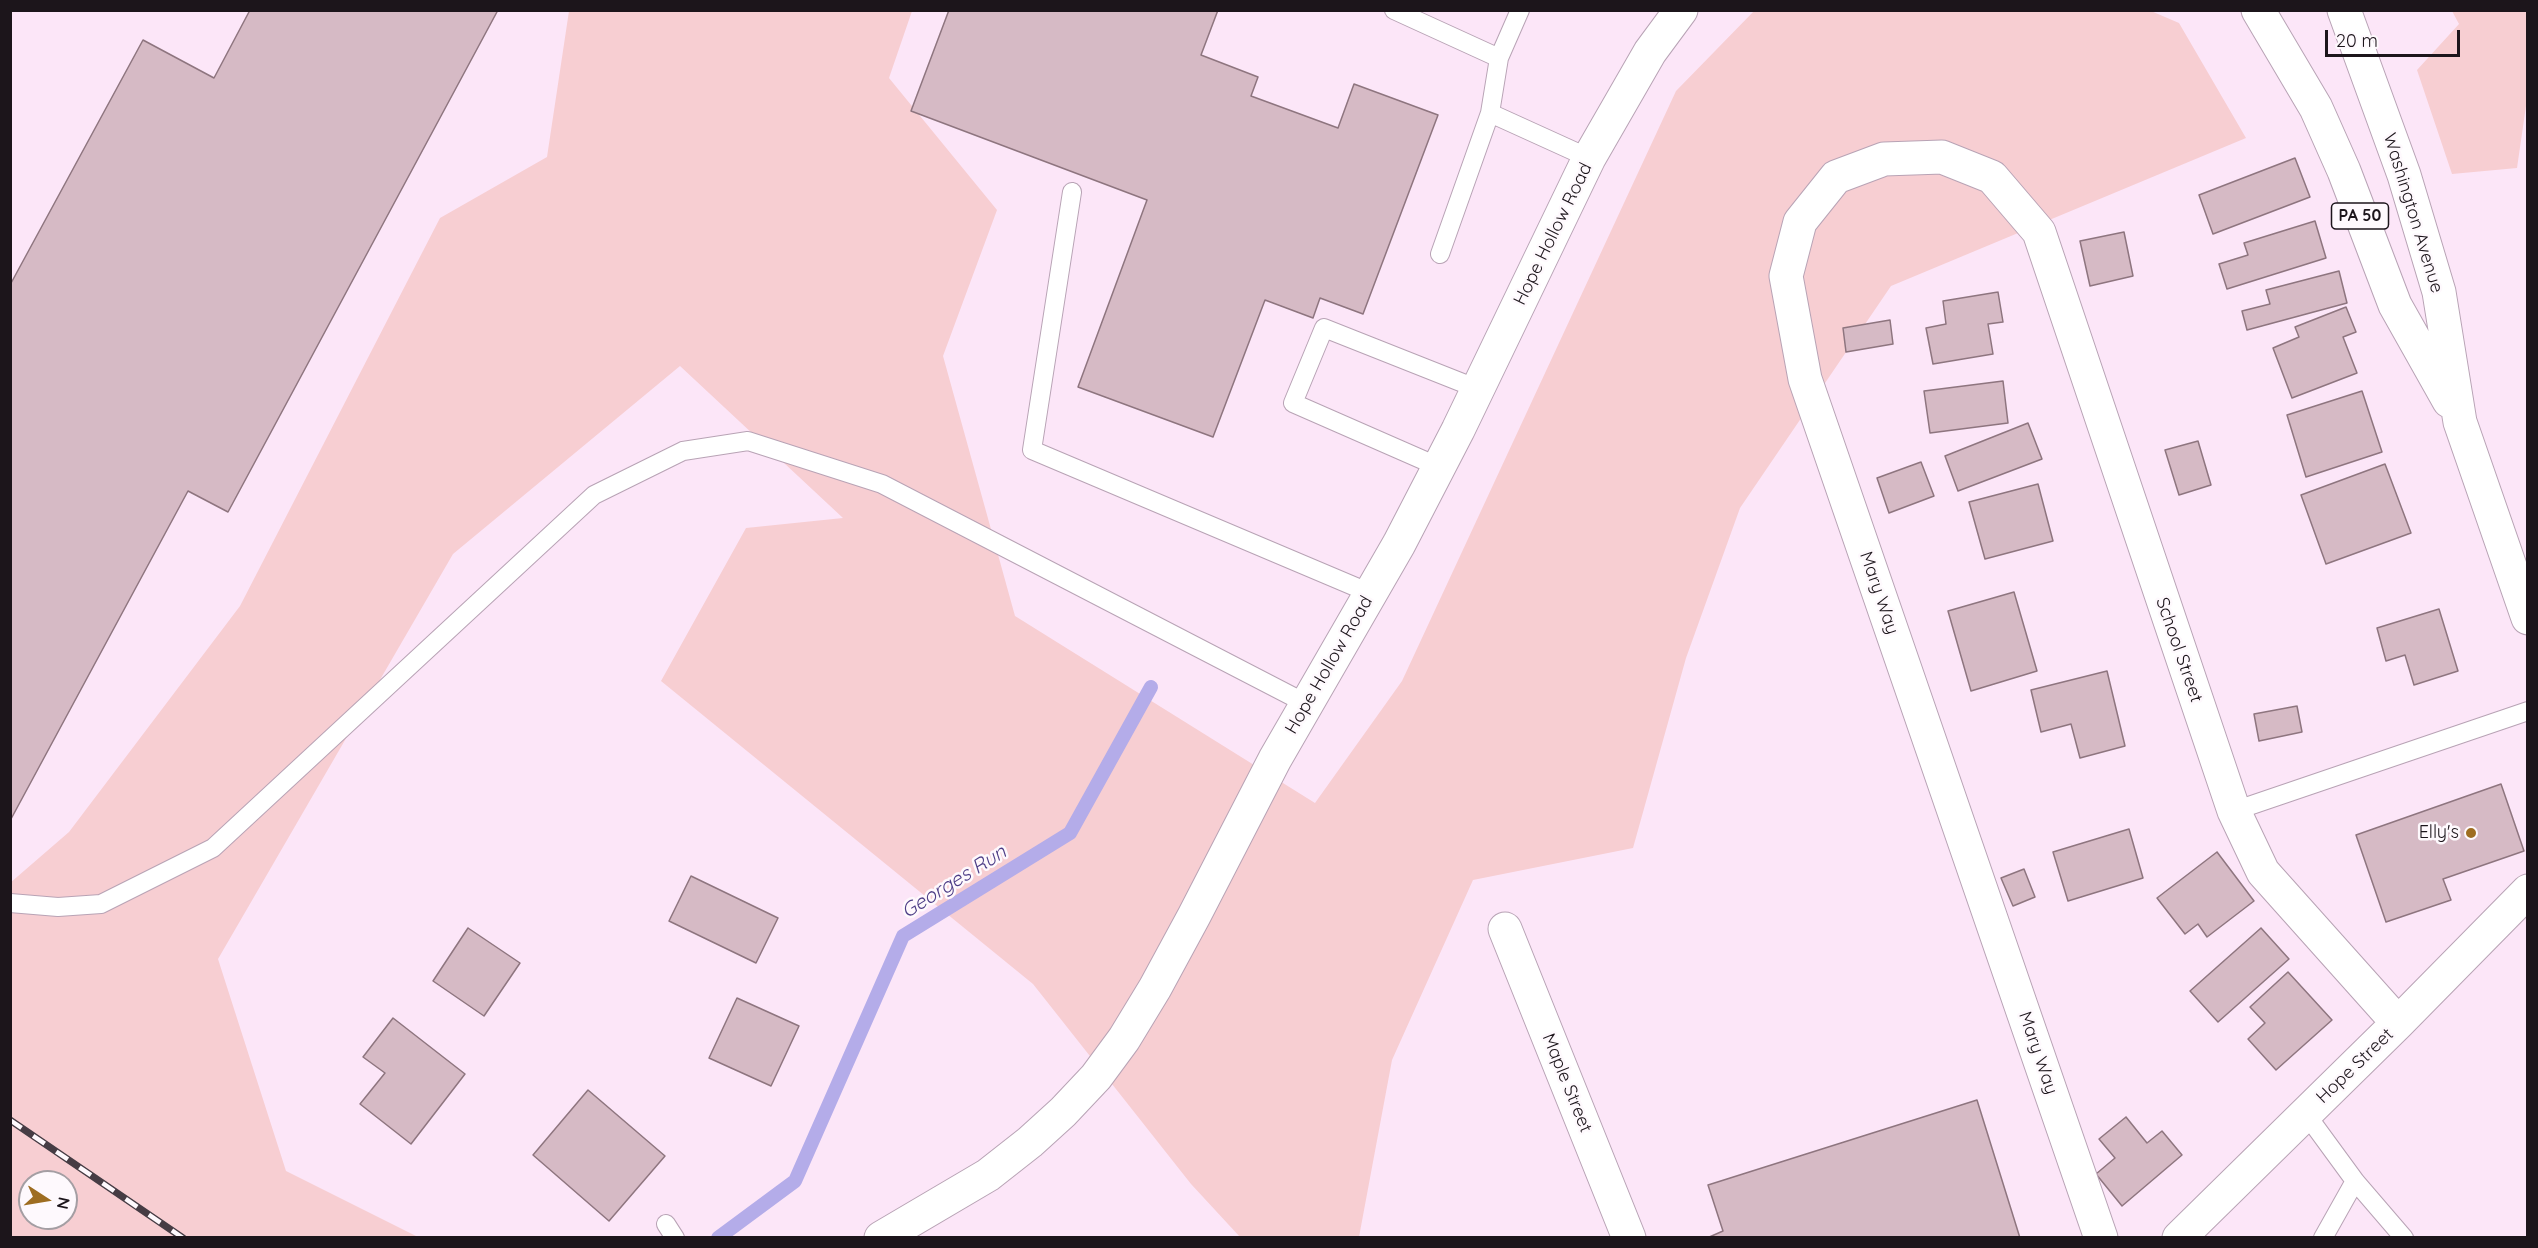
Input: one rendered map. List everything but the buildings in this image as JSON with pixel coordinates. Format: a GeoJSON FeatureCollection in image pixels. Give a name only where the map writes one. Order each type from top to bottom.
{"type":"FeatureCollection","features":[{"type":"Feature","properties":{"kind":"street","name":"Hope Hollow Road"},"geometry":{"type":"LineString","coordinates":[[881,1238],[988,1175],[1064,1112],[1124,1039],[1155,988],[1270,768],[1439,467],[1589,158],[1650,52],[1681,10]]}},
{"type":"Feature","properties":{"kind":"street","name":"Washington Avenue"},"geometry":{"type":"LineString","coordinates":[[2258,10],[2316,108],[2344,171],[2395,305],[2460,422],[2528,618]]}},
{"type":"Feature","properties":{"kind":"street","name":"Washington Avenue"},"geometry":{"type":"LineString","coordinates":[[2344,10],[2404,175],[2439,292],[2460,422]]}},
{"type":"Feature","properties":{"kind":"street","name":"Mary Way"},"geometry":{"type":"LineString","coordinates":[[2039,232],[1992,177],[1942,157],[1884,159],[1836,177],[1800,222],[1786,276],[1805,380],[2101,1238]]}},
{"type":"Feature","properties":{"kind":"street","name":"School Street"},"geometry":{"type":"LineString","coordinates":[[2039,232],[2234,811],[2263,872],[2398,1023]]}},
{"type":"Feature","properties":{"kind":"street","name":"Hope Street"},"geometry":{"type":"LineString","coordinates":[[2180,1238],[2528,891]]}},
{"type":"Feature","properties":{"kind":"street","name":"Maple Street"},"geometry":{"type":"LineString","coordinates":[[1505,929],[1629,1238]]}},
{"type":"Feature","properties":{"kind":"lane"},"geometry":{"type":"LineString","coordinates":[[1394,10],[1499,58]]}},
{"type":"Feature","properties":{"kind":"lane"},"geometry":{"type":"LineString","coordinates":[[1440,254],[1490,113],[1499,58],[1520,10]]}},
{"type":"Feature","properties":{"kind":"lane"},"geometry":{"type":"LineString","coordinates":[[1490,113],[1589,158]]}},
{"type":"Feature","properties":{"kind":"lane"},"geometry":{"type":"LineString","coordinates":[[1072,192],[1032,450],[1370,593]]}},
{"type":"Feature","properties":{"kind":"lane"},"geometry":{"type":"LineString","coordinates":[[1439,467],[1293,403],[1324,328],[1478,389]]}},
{"type":"Feature","properties":{"kind":"lane"},"geometry":{"type":"LineString","coordinates":[[10,903],[58,907],[101,904],[213,848],[594,495],[683,451],[748,441],[882,484],[1307,704]]}},
{"type":"Feature","properties":{"kind":"lane"},"geometry":{"type":"LineString","coordinates":[[2234,811],[2528,711]]}},
{"type":"Feature","properties":{"kind":"lane"},"geometry":{"type":"LineString","coordinates":[[2306,1114],[2355,1181],[2404,1238]]}},
{"type":"Feature","properties":{"kind":"lane"},"geometry":{"type":"LineString","coordinates":[[2323,1238],[2355,1181]]}},
{"type":"Feature","properties":{"kind":"shaded area"},"geometry":{"type":"Polygon","coordinates":[[[569,11],[912,11],[889,78],[997,210],[943,356],[1015,616],[1315,803],[1402,681],[1676,91],[1754,11],[2151,11],[2179,23],[2246,138],[1891,286],[1740,508],[1686,658],[1633,848],[1473,880],[1392,1060],[1359,1237],[1240,1237],[1191,1184],[1033,984],[661,681],[746,528],[843,518],[680,366],[453,554],[218,959],[286,1171],[418,1237],[11,1237],[10,883],[69,832],[240,606],[440,218],[547,157],[569,11]]]}},
{"type":"Feature","properties":{"kind":"shaded area"},"geometry":{"type":"Polygon","coordinates":[[[2452,11],[2527,11],[2527,99],[2517,168],[2452,174],[2417,70],[2459,24],[2452,11]]]}},
{"type":"Feature","properties":{"kind":"waterway","name":"Georges Run"},"geometry":{"type":"LineString","coordinates":[[718,1238],[795,1181],[903,936],[1070,833],[1151,687]]}},
{"type":"Feature","properties":{"kind":"railway"},"geometry":{"type":"LineString","coordinates":[[10,1120],[183,1238]]}},
{"type":"Feature","properties":{"kind":"place","name":"Elly's"},"geometry":{"type":"Point","coordinates":[2471,833]}}]}
